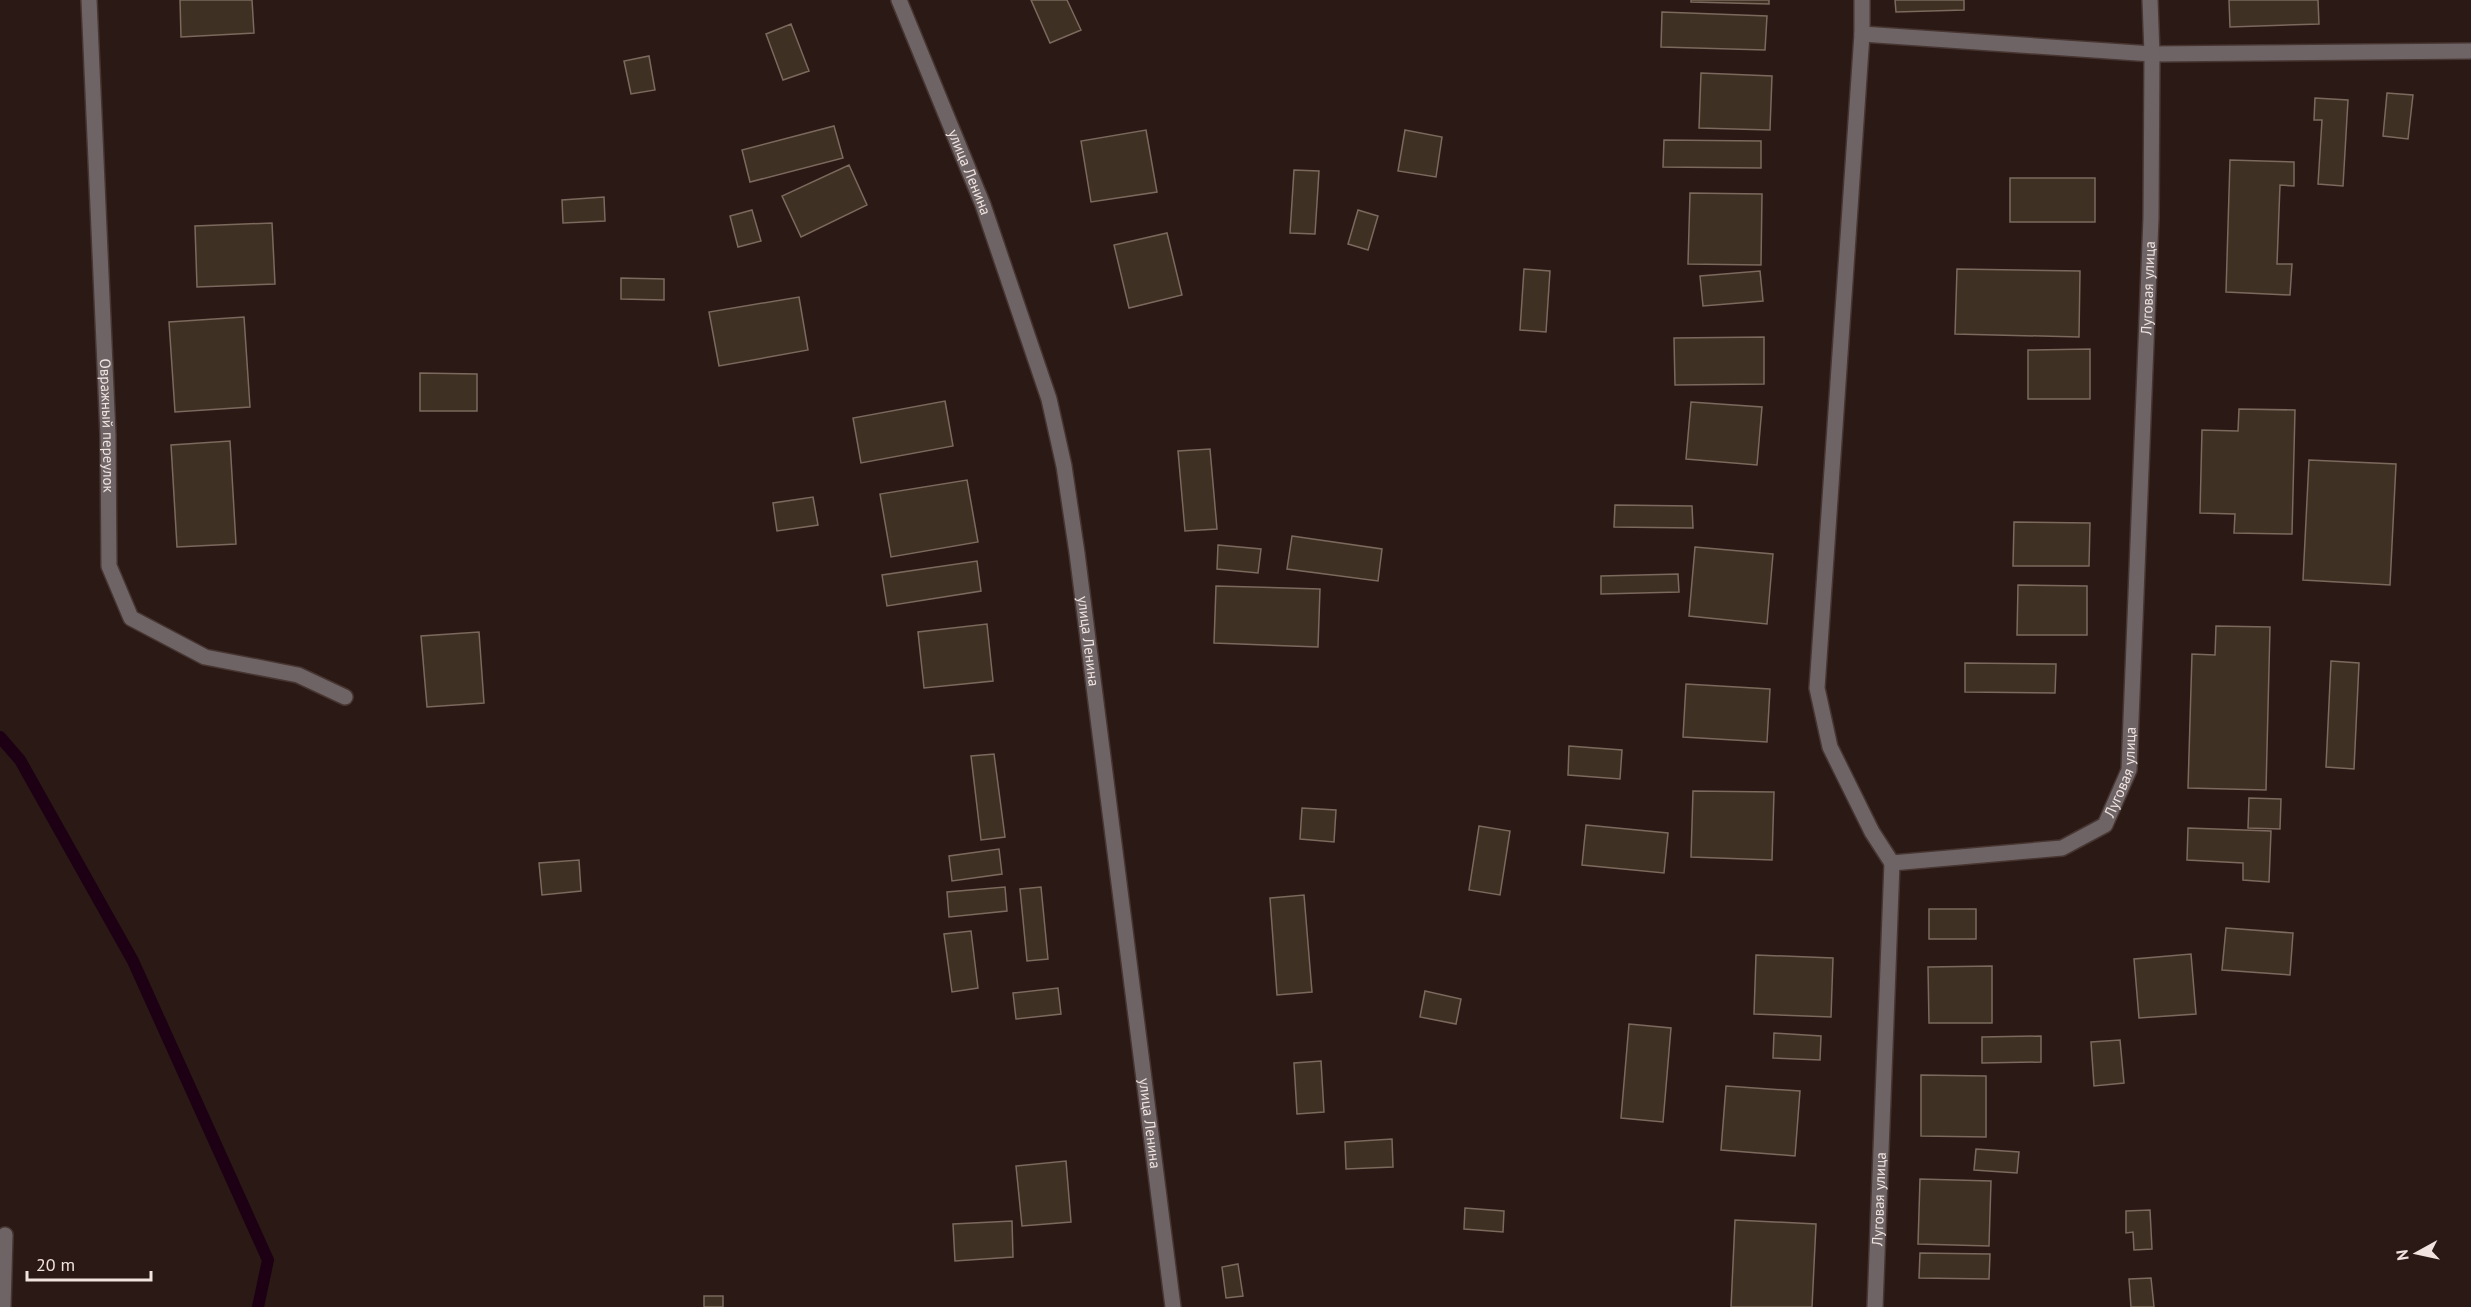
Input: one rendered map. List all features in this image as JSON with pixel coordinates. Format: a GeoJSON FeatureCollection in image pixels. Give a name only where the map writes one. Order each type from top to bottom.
{"type":"FeatureCollection","features":[{"type":"Feature","properties":{"kind":"street","name":"Овражный переулок"},"geometry":{"type":"LineString","coordinates":[[89,0],[108,435],[109,566],[131,618],[205,657],[298,675],[345,697]]}},
{"type":"Feature","properties":{"kind":"street","name":"улица Ленина"},"geometry":{"type":"LineString","coordinates":[[899,0],[983,205],[1049,399],[1064,466],[1173,1307]]}},
{"type":"Feature","properties":{"kind":"street"},"geometry":{"type":"LineString","coordinates":[[1862,0],[1862,34],[1817,688],[1830,747],[1872,832],[1892,863]]}},
{"type":"Feature","properties":{"kind":"street","name":"Луговая улица"},"geometry":{"type":"LineString","coordinates":[[1875,1307],[1892,863],[2062,848],[2105,825],[2128,770],[2151,218],[2150,0]]}},
{"type":"Feature","properties":{"kind":"street"},"geometry":{"type":"LineString","coordinates":[[1862,34],[2152,54],[2471,51]]}},
{"type":"Feature","properties":{"kind":"street"},"geometry":{"type":"LineString","coordinates":[[3,1307],[5,1235]]}},
{"type":"Feature","properties":{"kind":"building"},"geometry":{"type":"Polygon","coordinates":[[[180,0],[252,0],[254,33],[181,37],[180,0]]]}},
{"type":"Feature","properties":{"kind":"building"},"geometry":{"type":"Polygon","coordinates":[[[1031,0],[1067,0],[1081,30],[1050,43],[1031,0]]]}},
{"type":"Feature","properties":{"kind":"building"},"geometry":{"type":"Polygon","coordinates":[[[1691,0],[1769,0],[1769,4],[1691,2],[1691,0]]]}},
{"type":"Feature","properties":{"kind":"building"},"geometry":{"type":"Polygon","coordinates":[[[1895,0],[1964,0],[1964,10],[1896,12],[1895,0]]]}},
{"type":"Feature","properties":{"kind":"building"},"geometry":{"type":"Polygon","coordinates":[[[2229,0],[2318,0],[2319,24],[2230,27],[2229,0]]]}},
{"type":"Feature","properties":{"kind":"building"},"geometry":{"type":"Polygon","coordinates":[[[1662,12],[1767,16],[1765,50],[1661,47],[1662,12]]]}},
{"type":"Feature","properties":{"kind":"building"},"geometry":{"type":"Polygon","coordinates":[[[791,24],[809,71],[783,80],[766,34],[791,24]]]}},
{"type":"Feature","properties":{"kind":"building"},"geometry":{"type":"Polygon","coordinates":[[[649,56],[655,90],[631,94],[624,61],[649,56]]]}},
{"type":"Feature","properties":{"kind":"building"},"geometry":{"type":"Polygon","coordinates":[[[1701,73],[1772,76],[1770,130],[1699,128],[1701,73]]]}},
{"type":"Feature","properties":{"kind":"building"},"geometry":{"type":"Polygon","coordinates":[[[2387,93],[2413,95],[2408,139],[2383,136],[2387,93]]]}},
{"type":"Feature","properties":{"kind":"building"},"geometry":{"type":"Polygon","coordinates":[[[2315,98],[2348,100],[2343,186],[2318,184],[2322,120],[2314,120],[2315,98]]]}},
{"type":"Feature","properties":{"kind":"building"},"geometry":{"type":"Polygon","coordinates":[[[834,126],[843,158],[750,182],[742,150],[834,126]]]}},
{"type":"Feature","properties":{"kind":"building"},"geometry":{"type":"Polygon","coordinates":[[[1146,130],[1157,192],[1091,202],[1081,141],[1146,130]]]}},
{"type":"Feature","properties":{"kind":"building"},"geometry":{"type":"Polygon","coordinates":[[[1405,130],[1442,137],[1436,177],[1398,171],[1405,130]]]}},
{"type":"Feature","properties":{"kind":"building"},"geometry":{"type":"Polygon","coordinates":[[[1664,140],[1761,141],[1761,168],[1663,167],[1664,140]]]}},
{"type":"Feature","properties":{"kind":"building"},"geometry":{"type":"Polygon","coordinates":[[[2230,160],[2294,162],[2294,186],[2280,185],[2277,264],[2292,264],[2290,295],[2226,292],[2230,160]]]}},
{"type":"Feature","properties":{"kind":"building"},"geometry":{"type":"Polygon","coordinates":[[[849,165],[867,205],[801,237],[782,196],[849,165]]]}},
{"type":"Feature","properties":{"kind":"building"},"geometry":{"type":"Polygon","coordinates":[[[1294,170],[1319,171],[1315,234],[1290,233],[1294,170]]]}},
{"type":"Feature","properties":{"kind":"building"},"geometry":{"type":"Polygon","coordinates":[[[2010,178],[2095,178],[2095,222],[2010,222],[2010,178]]]}},
{"type":"Feature","properties":{"kind":"building"},"geometry":{"type":"Polygon","coordinates":[[[1690,193],[1762,194],[1761,265],[1688,264],[1690,193]]]}},
{"type":"Feature","properties":{"kind":"building"},"geometry":{"type":"Polygon","coordinates":[[[604,197],[605,221],[563,223],[562,200],[604,197]]]}},
{"type":"Feature","properties":{"kind":"building"},"geometry":{"type":"Polygon","coordinates":[[[752,210],[761,241],[738,247],[730,216],[752,210]]]}},
{"type":"Feature","properties":{"kind":"building"},"geometry":{"type":"Polygon","coordinates":[[[1358,210],[1378,216],[1368,250],[1348,244],[1358,210]]]}},
{"type":"Feature","properties":{"kind":"building"},"geometry":{"type":"Polygon","coordinates":[[[272,223],[275,284],[197,287],[195,226],[272,223]]]}},
{"type":"Feature","properties":{"kind":"building"},"geometry":{"type":"Polygon","coordinates":[[[1167,233],[1182,295],[1129,308],[1114,245],[1167,233]]]}},
{"type":"Feature","properties":{"kind":"building"},"geometry":{"type":"Polygon","coordinates":[[[1524,269],[1550,271],[1546,332],[1520,330],[1524,269]]]}},
{"type":"Feature","properties":{"kind":"building"},"geometry":{"type":"Polygon","coordinates":[[[1957,269],[2080,271],[2079,337],[1955,334],[1957,269]]]}},
{"type":"Feature","properties":{"kind":"building"},"geometry":{"type":"Polygon","coordinates":[[[1760,271],[1763,301],[1703,306],[1700,276],[1760,271]]]}},
{"type":"Feature","properties":{"kind":"building"},"geometry":{"type":"Polygon","coordinates":[[[621,278],[664,279],[664,300],[621,299],[621,278]]]}},
{"type":"Feature","properties":{"kind":"building"},"geometry":{"type":"Polygon","coordinates":[[[799,297],[808,350],[719,366],[709,312],[799,297]]]}},
{"type":"Feature","properties":{"kind":"building"},"geometry":{"type":"Polygon","coordinates":[[[244,317],[250,407],[175,412],[169,322],[244,317]]]}},
{"type":"Feature","properties":{"kind":"building"},"geometry":{"type":"Polygon","coordinates":[[[1764,337],[1764,384],[1675,385],[1674,338],[1764,337]]]}},
{"type":"Feature","properties":{"kind":"building"},"geometry":{"type":"Polygon","coordinates":[[[2090,349],[2090,399],[2028,399],[2028,350],[2090,349]]]}},
{"type":"Feature","properties":{"kind":"building"},"geometry":{"type":"Polygon","coordinates":[[[420,373],[477,374],[477,411],[420,411],[420,373]]]}},
{"type":"Feature","properties":{"kind":"building"},"geometry":{"type":"Polygon","coordinates":[[[945,401],[953,446],[861,463],[853,418],[945,401]]]}},
{"type":"Feature","properties":{"kind":"building"},"geometry":{"type":"Polygon","coordinates":[[[1691,402],[1762,407],[1757,465],[1686,459],[1691,402]]]}},
{"type":"Feature","properties":{"kind":"building"},"geometry":{"type":"Polygon","coordinates":[[[2239,409],[2295,410],[2292,534],[2234,533],[2235,514],[2200,513],[2202,430],[2238,431],[2239,409]]]}},
{"type":"Feature","properties":{"kind":"building"},"geometry":{"type":"Polygon","coordinates":[[[230,441],[236,544],[177,547],[171,445],[230,441]]]}},
{"type":"Feature","properties":{"kind":"building"},"geometry":{"type":"Polygon","coordinates":[[[1210,449],[1217,529],[1185,531],[1178,451],[1210,449]]]}},
{"type":"Feature","properties":{"kind":"building"},"geometry":{"type":"Polygon","coordinates":[[[2309,460],[2396,464],[2390,585],[2303,580],[2309,460]]]}},
{"type":"Feature","properties":{"kind":"building"},"geometry":{"type":"Polygon","coordinates":[[[967,480],[978,542],[891,557],[880,494],[967,480]]]}},
{"type":"Feature","properties":{"kind":"building"},"geometry":{"type":"Polygon","coordinates":[[[813,497],[818,525],[777,531],[773,503],[813,497]]]}},
{"type":"Feature","properties":{"kind":"building"},"geometry":{"type":"Polygon","coordinates":[[[1615,505],[1692,506],[1693,528],[1614,527],[1615,505]]]}},
{"type":"Feature","properties":{"kind":"building"},"geometry":{"type":"Polygon","coordinates":[[[2014,522],[2090,523],[2089,566],[2013,566],[2014,522]]]}},
{"type":"Feature","properties":{"kind":"building"},"geometry":{"type":"Polygon","coordinates":[[[1292,536],[1382,549],[1378,581],[1287,569],[1292,536]]]}},
{"type":"Feature","properties":{"kind":"building"},"geometry":{"type":"Polygon","coordinates":[[[1218,545],[1261,549],[1258,573],[1217,569],[1218,545]]]}},
{"type":"Feature","properties":{"kind":"building"},"geometry":{"type":"Polygon","coordinates":[[[1695,547],[1773,554],[1767,624],[1689,616],[1695,547]]]}},
{"type":"Feature","properties":{"kind":"building"},"geometry":{"type":"Polygon","coordinates":[[[977,561],[981,591],[887,606],[882,575],[977,561]]]}},
{"type":"Feature","properties":{"kind":"building"},"geometry":{"type":"Polygon","coordinates":[[[1678,574],[1679,592],[1601,594],[1601,576],[1678,574]]]}},
{"type":"Feature","properties":{"kind":"building"},"geometry":{"type":"Polygon","coordinates":[[[2018,585],[2087,586],[2087,635],[2017,635],[2018,585]]]}},
{"type":"Feature","properties":{"kind":"building"},"geometry":{"type":"Polygon","coordinates":[[[1216,586],[1320,589],[1318,647],[1214,643],[1216,586]]]}},
{"type":"Feature","properties":{"kind":"building"},"geometry":{"type":"Polygon","coordinates":[[[987,624],[993,681],[924,688],[918,632],[987,624]]]}},
{"type":"Feature","properties":{"kind":"building"},"geometry":{"type":"Polygon","coordinates":[[[2216,626],[2270,627],[2266,790],[2188,788],[2192,654],[2215,655],[2216,626]]]}},
{"type":"Feature","properties":{"kind":"building"},"geometry":{"type":"Polygon","coordinates":[[[479,632],[484,703],[427,707],[421,636],[479,632]]]}},
{"type":"Feature","properties":{"kind":"building"},"geometry":{"type":"Polygon","coordinates":[[[2331,661],[2359,663],[2354,769],[2326,767],[2331,661]]]}},
{"type":"Feature","properties":{"kind":"building"},"geometry":{"type":"Polygon","coordinates":[[[1965,663],[2056,664],[2055,693],[1965,692],[1965,663]]]}},
{"type":"Feature","properties":{"kind":"building"},"geometry":{"type":"Polygon","coordinates":[[[1686,684],[1770,689],[1767,742],[1683,737],[1686,684]]]}},
{"type":"Feature","properties":{"kind":"building"},"geometry":{"type":"Polygon","coordinates":[[[1569,746],[1622,750],[1620,779],[1568,775],[1569,746]]]}},
{"type":"Feature","properties":{"kind":"building"},"geometry":{"type":"Polygon","coordinates":[[[994,754],[1005,837],[981,840],[971,756],[994,754]]]}},
{"type":"Feature","properties":{"kind":"building"},"geometry":{"type":"Polygon","coordinates":[[[1693,791],[1774,792],[1772,860],[1691,857],[1693,791]]]}},
{"type":"Feature","properties":{"kind":"building"},"geometry":{"type":"Polygon","coordinates":[[[2249,798],[2281,799],[2280,829],[2248,828],[2249,798]]]}},
{"type":"Feature","properties":{"kind":"building"},"geometry":{"type":"Polygon","coordinates":[[[1302,808],[1336,810],[1334,842],[1300,839],[1302,808]]]}},
{"type":"Feature","properties":{"kind":"building"},"geometry":{"type":"Polygon","coordinates":[[[1586,825],[1668,833],[1664,873],[1582,865],[1586,825]]]}},
{"type":"Feature","properties":{"kind":"building"},"geometry":{"type":"Polygon","coordinates":[[[1479,826],[1510,831],[1500,895],[1469,890],[1479,826]]]}},
{"type":"Feature","properties":{"kind":"building"},"geometry":{"type":"Polygon","coordinates":[[[2188,828],[2271,831],[2269,882],[2243,880],[2243,863],[2187,860],[2188,828]]]}},
{"type":"Feature","properties":{"kind":"building"},"geometry":{"type":"Polygon","coordinates":[[[999,849],[1002,874],[952,881],[949,856],[999,849]]]}},
{"type":"Feature","properties":{"kind":"building"},"geometry":{"type":"Polygon","coordinates":[[[579,860],[581,891],[542,895],[539,863],[579,860]]]}},
{"type":"Feature","properties":{"kind":"building"},"geometry":{"type":"Polygon","coordinates":[[[1005,887],[1007,911],[949,917],[947,892],[1005,887]]]}},
{"type":"Feature","properties":{"kind":"building"},"geometry":{"type":"Polygon","coordinates":[[[1041,887],[1048,959],[1027,961],[1020,889],[1041,887]]]}},
{"type":"Feature","properties":{"kind":"building"},"geometry":{"type":"Polygon","coordinates":[[[1304,895],[1312,992],[1277,995],[1270,898],[1304,895]]]}},
{"type":"Feature","properties":{"kind":"building"},"geometry":{"type":"Polygon","coordinates":[[[1929,909],[1976,909],[1976,939],[1929,939],[1929,909]]]}},
{"type":"Feature","properties":{"kind":"building"},"geometry":{"type":"Polygon","coordinates":[[[2226,928],[2293,933],[2290,975],[2222,970],[2226,928]]]}},
{"type":"Feature","properties":{"kind":"building"},"geometry":{"type":"Polygon","coordinates":[[[971,931],[978,988],[952,992],[944,934],[971,931]]]}},
{"type":"Feature","properties":{"kind":"building"},"geometry":{"type":"Polygon","coordinates":[[[2191,954],[2196,1014],[2139,1018],[2134,959],[2191,954]]]}},
{"type":"Feature","properties":{"kind":"building"},"geometry":{"type":"Polygon","coordinates":[[[1756,955],[1833,958],[1831,1017],[1754,1014],[1756,955]]]}},
{"type":"Feature","properties":{"kind":"building"},"geometry":{"type":"Polygon","coordinates":[[[1992,966],[1992,1023],[1929,1023],[1928,967],[1992,966]]]}},
{"type":"Feature","properties":{"kind":"building"},"geometry":{"type":"Polygon","coordinates":[[[1058,988],[1061,1014],[1016,1019],[1013,993],[1058,988]]]}},
{"type":"Feature","properties":{"kind":"building"},"geometry":{"type":"Polygon","coordinates":[[[1425,991],[1461,999],[1456,1024],[1420,1017],[1425,991]]]}},
{"type":"Feature","properties":{"kind":"building"},"geometry":{"type":"Polygon","coordinates":[[[1629,1024],[1671,1028],[1663,1122],[1621,1118],[1629,1024]]]}},
{"type":"Feature","properties":{"kind":"building"},"geometry":{"type":"Polygon","coordinates":[[[1774,1033],[1821,1036],[1820,1060],[1773,1058],[1774,1033]]]}},
{"type":"Feature","properties":{"kind":"building"},"geometry":{"type":"Polygon","coordinates":[[[2041,1036],[2041,1062],[1982,1063],[1982,1037],[2041,1036]]]}},
{"type":"Feature","properties":{"kind":"building"},"geometry":{"type":"Polygon","coordinates":[[[2120,1040],[2124,1083],[2094,1086],[2091,1042],[2120,1040]]]}},
{"type":"Feature","properties":{"kind":"building"},"geometry":{"type":"Polygon","coordinates":[[[1321,1061],[1324,1112],[1297,1114],[1294,1063],[1321,1061]]]}},
{"type":"Feature","properties":{"kind":"building"},"geometry":{"type":"Polygon","coordinates":[[[1921,1075],[1986,1076],[1986,1137],[1921,1136],[1921,1075]]]}},
{"type":"Feature","properties":{"kind":"building"},"geometry":{"type":"Polygon","coordinates":[[[1726,1086],[1800,1091],[1795,1156],[1721,1150],[1726,1086]]]}},
{"type":"Feature","properties":{"kind":"building"},"geometry":{"type":"Polygon","coordinates":[[[1392,1139],[1393,1167],[1346,1169],[1345,1142],[1392,1139]]]}},
{"type":"Feature","properties":{"kind":"building"},"geometry":{"type":"Polygon","coordinates":[[[1976,1149],[2019,1152],[2017,1173],[1974,1170],[1976,1149]]]}},
{"type":"Feature","properties":{"kind":"building"},"geometry":{"type":"Polygon","coordinates":[[[1066,1161],[1071,1222],[1022,1226],[1016,1166],[1066,1161]]]}},
{"type":"Feature","properties":{"kind":"building"},"geometry":{"type":"Polygon","coordinates":[[[1920,1179],[1991,1181],[1989,1246],[1918,1244],[1920,1179]]]}},
{"type":"Feature","properties":{"kind":"building"},"geometry":{"type":"Polygon","coordinates":[[[1465,1208],[1504,1211],[1503,1232],[1464,1229],[1465,1208]]]}},
{"type":"Feature","properties":{"kind":"building"},"geometry":{"type":"Polygon","coordinates":[[[2150,1210],[2152,1249],[2134,1250],[2133,1232],[2126,1233],[2126,1211],[2150,1210]]]}},
{"type":"Feature","properties":{"kind":"building"},"geometry":{"type":"Polygon","coordinates":[[[1735,1220],[1816,1224],[1812,1307],[1731,1307],[1735,1220]]]}},
{"type":"Feature","properties":{"kind":"building"},"geometry":{"type":"Polygon","coordinates":[[[1012,1221],[1013,1257],[955,1261],[953,1224],[1012,1221]]]}},
{"type":"Feature","properties":{"kind":"building"},"geometry":{"type":"Polygon","coordinates":[[[1920,1253],[1990,1254],[1989,1279],[1919,1278],[1920,1253]]]}},
{"type":"Feature","properties":{"kind":"building"},"geometry":{"type":"Polygon","coordinates":[[[1238,1264],[1243,1296],[1226,1298],[1222,1267],[1238,1264]]]}},
{"type":"Feature","properties":{"kind":"building"},"geometry":{"type":"Polygon","coordinates":[[[2151,1278],[2154,1307],[2131,1307],[2129,1279],[2151,1278]]]}},
{"type":"Feature","properties":{"kind":"building"},"geometry":{"type":"Polygon","coordinates":[[[704,1296],[723,1296],[723,1307],[704,1307],[704,1296]]]}},
{"type":"Feature","properties":{"kind":"waterway"},"geometry":{"type":"LineString","coordinates":[[0,737],[20,760],[133,961],[268,1260],[258,1307]]}}]}
